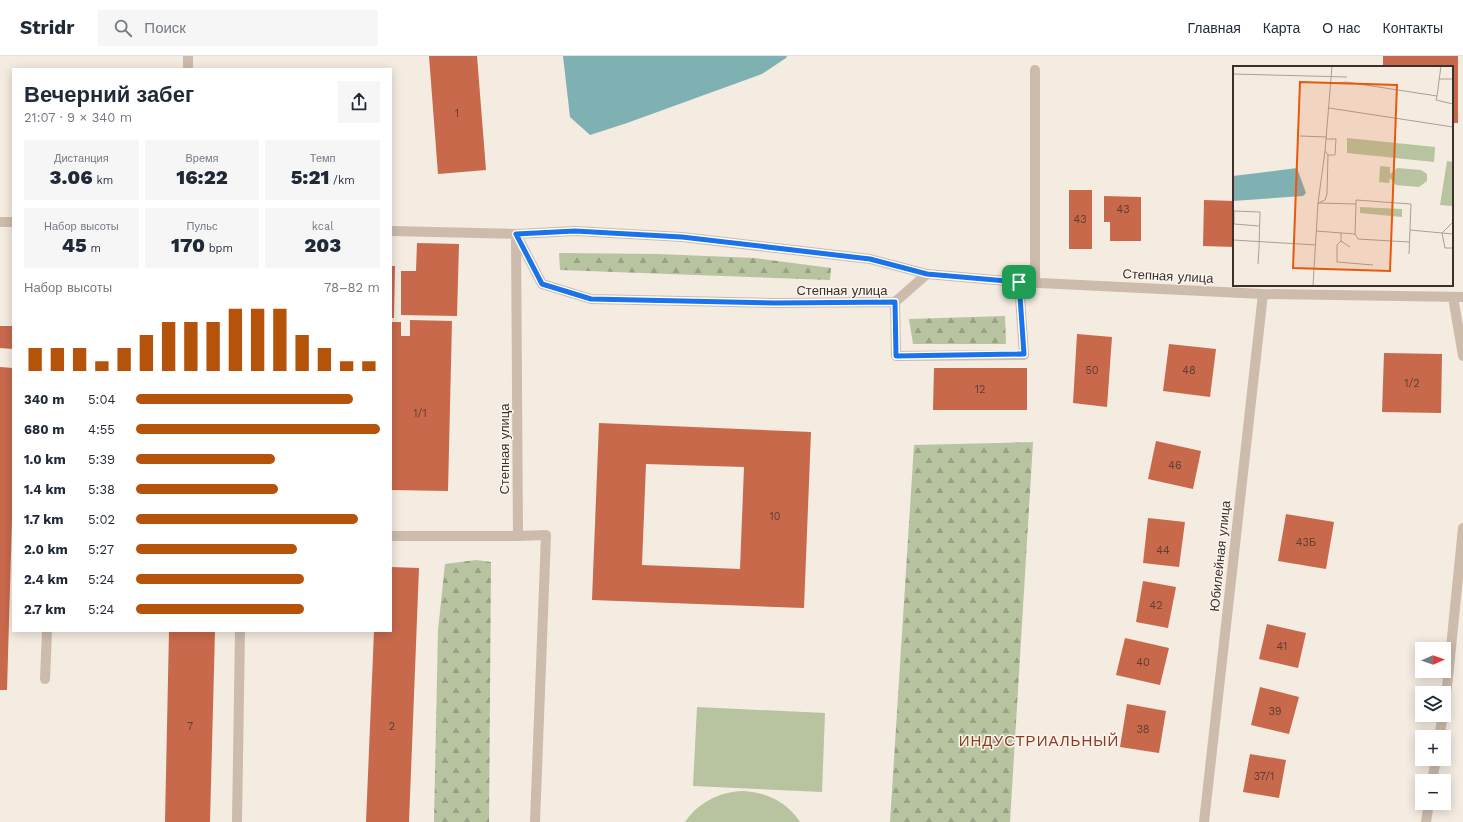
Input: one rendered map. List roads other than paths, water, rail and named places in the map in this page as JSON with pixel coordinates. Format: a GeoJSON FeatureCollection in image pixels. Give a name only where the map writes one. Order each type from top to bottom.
{"type":"FeatureCollection","features":[{"type":"Feature","properties":{"kind":"street"},"geometry":{"type":"LineString","coordinates":[[188,56],[188,68]]}},
{"type":"Feature","properties":{"kind":"street"},"geometry":{"type":"LineString","coordinates":[[1035,70],[1035,282]]}},
{"type":"Feature","properties":{"kind":"street"},"geometry":{"type":"LineString","coordinates":[[0,222],[12,222]]}},
{"type":"Feature","properties":{"kind":"street"},"geometry":{"type":"LineString","coordinates":[[392,231],[516,234],[575,231],[682,237],[870,259],[927,274]]}},
{"type":"Feature","properties":{"kind":"street","name":"Степная улица"},"geometry":{"type":"LineString","coordinates":[[516,234],[542,284],[591,299],[776,303],[895,302],[927,274],[1019,282],[1262,294],[1463,297]]}},
{"type":"Feature","properties":{"kind":"street","name":"Степная улица"},"geometry":{"type":"LineString","coordinates":[[516,234],[518,536]]}},
{"type":"Feature","properties":{"kind":"street"},"geometry":{"type":"LineString","coordinates":[[895,302],[896,356],[1024,354],[1019,282]]}},
{"type":"Feature","properties":{"kind":"street","name":"Юбилейная улица"},"geometry":{"type":"LineString","coordinates":[[1204,822],[1262,294]]}},
{"type":"Feature","properties":{"kind":"street"},"geometry":{"type":"LineString","coordinates":[[1452,297],[1463,356]]}},
{"type":"Feature","properties":{"kind":"street"},"geometry":{"type":"LineString","coordinates":[[1447,686],[1463,528]]}},
{"type":"Feature","properties":{"kind":"street"},"geometry":{"type":"LineString","coordinates":[[392,536],[546,535],[535,822]]}},
{"type":"Feature","properties":{"kind":"street"},"geometry":{"type":"LineString","coordinates":[[45,679],[47,632]]}},
{"type":"Feature","properties":{"kind":"street"},"geometry":{"type":"LineString","coordinates":[[237,822],[240,632]]}},
{"type":"Feature","properties":{"kind":"street"},"geometry":{"type":"LineString","coordinates":[[1426,822],[1428,810]]}},
{"type":"Feature","properties":{"kind":"water"},"geometry":{"type":"Polygon","coordinates":[[[563,56],[787,56],[762,74],[590,135],[570,117],[563,56]]]}},
{"type":"Feature","properties":{"kind":"district","name":"ИНДУСТРИАЛЬНЫЙ"},"geometry":{"type":"Point","coordinates":[1039,741]}}]}
